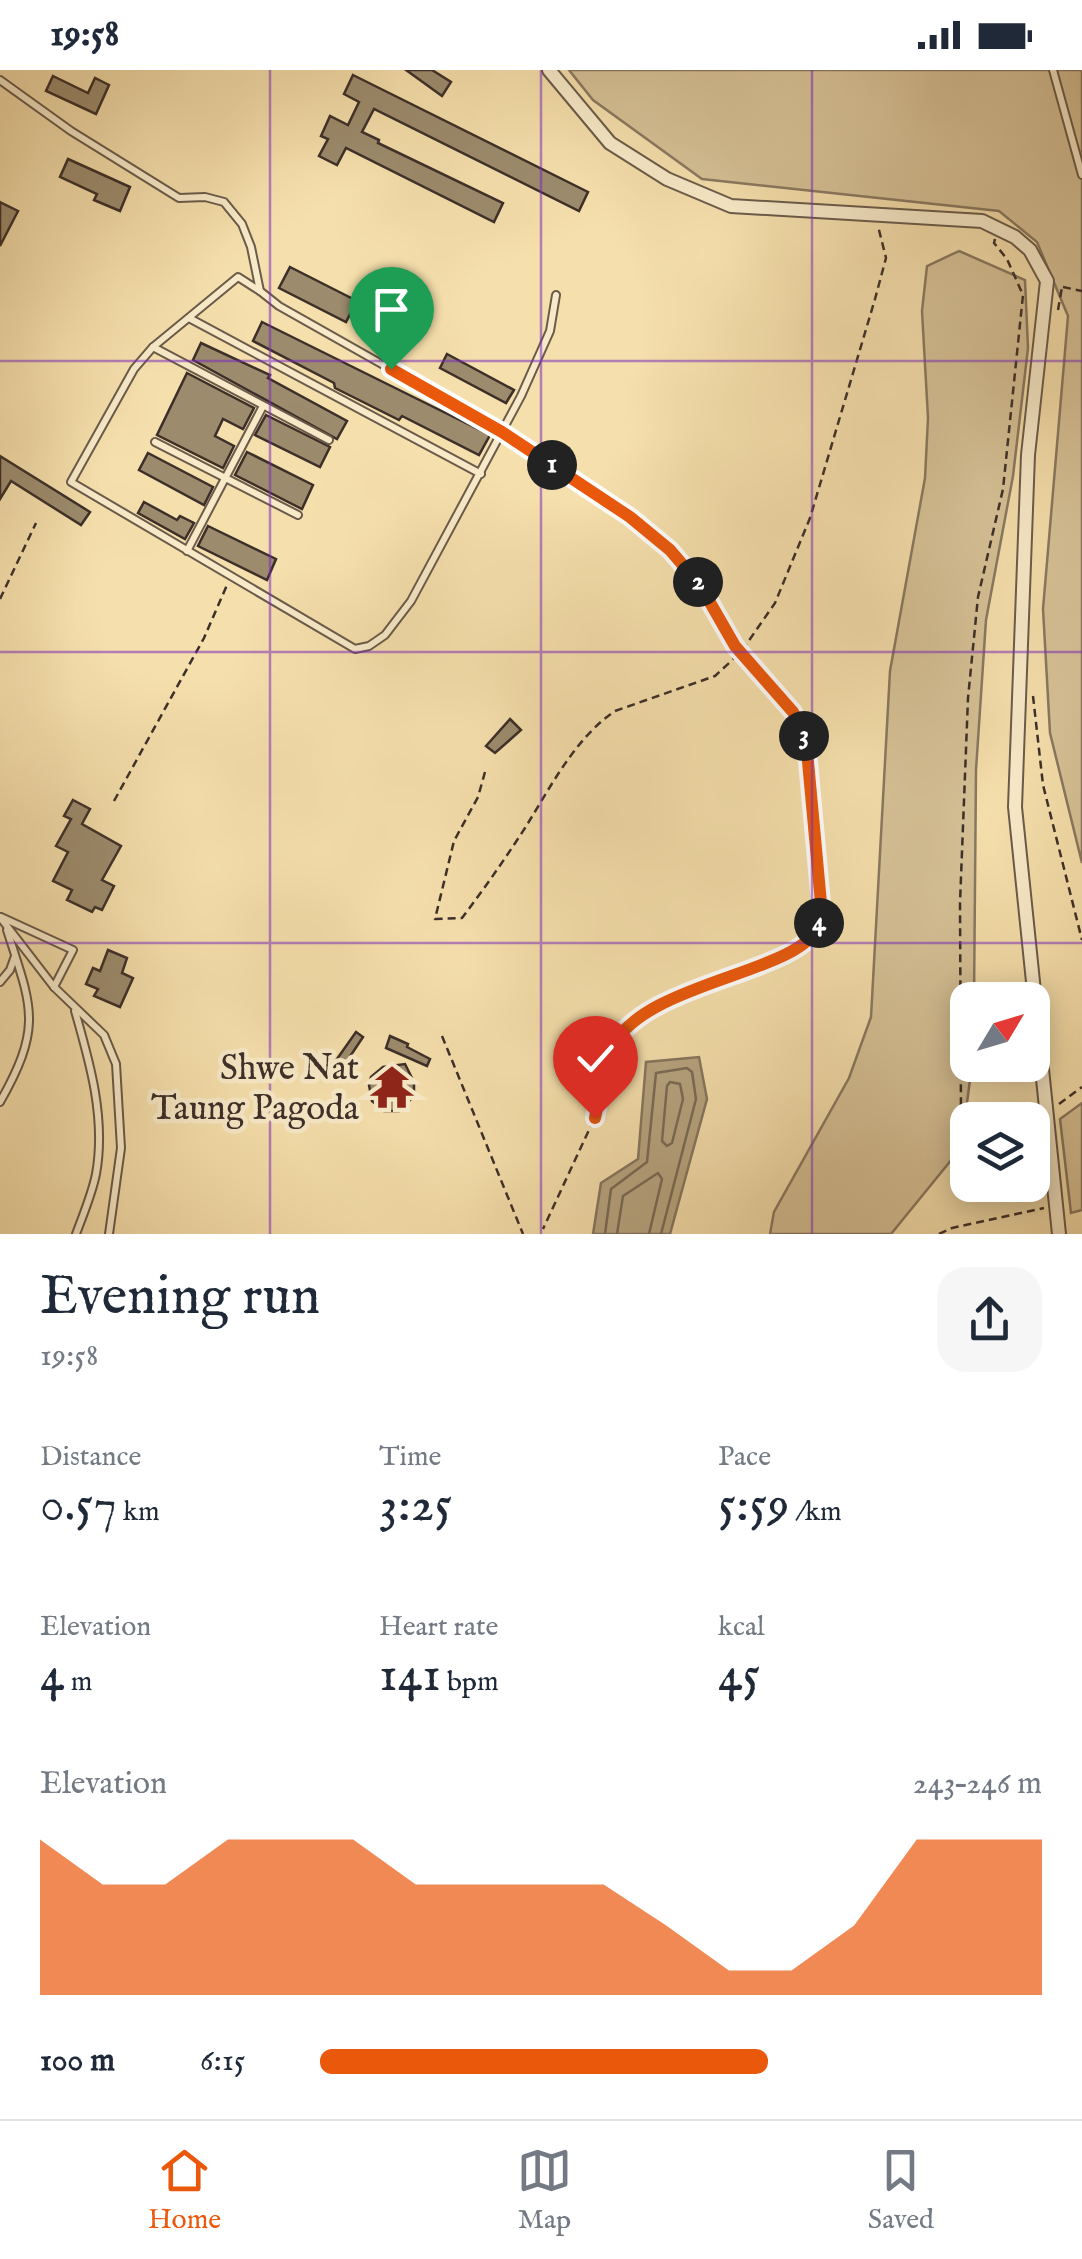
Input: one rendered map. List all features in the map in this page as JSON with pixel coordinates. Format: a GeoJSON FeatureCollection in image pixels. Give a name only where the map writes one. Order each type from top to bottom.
{"type":"FeatureCollection","features":[{"type":"Feature","properties":{"kind":"street"},"geometry":{"type":"LineString","coordinates":[[548,70],[610,142],[667,179],[731,206],[982,221],[1015,237],[1030,250],[1048,281],[1028,455],[1015,807],[1047,1102]]}},
{"type":"Feature","properties":{"kind":"street"},"geometry":{"type":"LineString","coordinates":[[1050,1135],[1059,1234]]}},
{"type":"Feature","properties":{"kind":"lane"},"geometry":{"type":"LineString","coordinates":[[1053,70],[1082,175]]}},
{"type":"Feature","properties":{"kind":"lane"},"geometry":{"type":"LineString","coordinates":[[0,80],[71,132],[179,198],[205,197],[224,202],[242,224],[252,247],[260,292]]}},
{"type":"Feature","properties":{"kind":"lane"},"geometry":{"type":"LineString","coordinates":[[502,432],[279,306],[238,277],[153,348],[134,370],[71,482],[354,648],[369,646],[385,635],[411,601],[481,474],[502,432],[550,331],[556,295]]}},
{"type":"Feature","properties":{"kind":"lane"},"geometry":{"type":"LineString","coordinates":[[188,318],[481,474]]}},
{"type":"Feature","properties":{"kind":"lane"},"geometry":{"type":"LineString","coordinates":[[153,348],[329,440]]}},
{"type":"Feature","properties":{"kind":"lane"},"geometry":{"type":"LineString","coordinates":[[186,551],[263,406]]}},
{"type":"Feature","properties":{"kind":"lane"},"geometry":{"type":"LineString","coordinates":[[155,442],[298,515]]}},
{"type":"Feature","properties":{"kind":"lane"},"geometry":{"type":"LineString","coordinates":[[0,1102],[29,1036],[30,1006],[2,919]]}},
{"type":"Feature","properties":{"kind":"lane"},"geometry":{"type":"LineString","coordinates":[[2,919],[54,987],[104,1035],[116,1064],[121,1148],[109,1234]]}},
{"type":"Feature","properties":{"kind":"lane"},"geometry":{"type":"LineString","coordinates":[[2,919],[73,950],[54,987]]}},
{"type":"Feature","properties":{"kind":"lane"},"geometry":{"type":"LineString","coordinates":[[0,982],[15,955]]}},
{"type":"Feature","properties":{"kind":"lane"},"geometry":{"type":"LineString","coordinates":[[75,1010],[95,1078],[97,1106],[96,1173],[76,1234]]}},
{"type":"Feature","properties":{"kind":"path"},"geometry":{"type":"LineString","coordinates":[[485,772],[478,797],[454,840],[434,919],[462,918],[496,874],[566,764],[604,719],[615,711],[715,676],[741,652],[775,603],[810,518],[886,258],[883,236],[873,216]]}},
{"type":"Feature","properties":{"kind":"path"},"geometry":{"type":"LineString","coordinates":[[962,1102],[961,886],[968,698],[978,598],[1003,489],[1023,294],[1007,259],[994,243],[998,228]]}},
{"type":"Feature","properties":{"kind":"path"},"geometry":{"type":"LineString","coordinates":[[1056,320],[1062,287],[1082,291]]}},
{"type":"Feature","properties":{"kind":"path"},"geometry":{"type":"LineString","coordinates":[[502,432],[630,517],[670,550],[700,585],[741,652],[793,712],[806,740],[821,903],[818,928],[797,949],[653,1006],[628,1028],[610,1050],[595,1118],[543,1229]]}},
{"type":"Feature","properties":{"kind":"path"},"geometry":{"type":"LineString","coordinates":[[0,599],[36,523]]}},
{"type":"Feature","properties":{"kind":"path"},"geometry":{"type":"LineString","coordinates":[[114,801],[204,638],[230,577]]}},
{"type":"Feature","properties":{"kind":"path"},"geometry":{"type":"LineString","coordinates":[[1031,682],[1043,784],[1082,940]]}},
{"type":"Feature","properties":{"kind":"path"},"geometry":{"type":"LineString","coordinates":[[442,1036],[523,1234]]}},
{"type":"Feature","properties":{"kind":"path"},"geometry":{"type":"LineString","coordinates":[[1050,1110],[1082,1086]]}},
{"type":"Feature","properties":{"kind":"path"},"geometry":{"type":"LineString","coordinates":[[939,1234],[1056,1205]]}},
{"type":"Feature","properties":{"kind":"shaded area"},"geometry":{"type":"Polygon","coordinates":[[[569,70],[1082,70],[1082,863],[1050,733],[1043,609],[1068,316],[1037,242],[999,211],[702,179],[593,100],[569,70]]]}},
{"type":"Feature","properties":{"kind":"shaded area"},"geometry":{"type":"Polygon","coordinates":[[[959,251],[1025,280],[1028,348],[1013,476],[986,620],[976,770],[974,982],[950,982],[950,1082],[970,1082],[967,1102],[950,1102],[950,1162],[891,1234],[770,1234],[774,1212],[849,1078],[871,1017],[890,671],[925,478],[928,418],[922,311],[927,266],[959,251]]]}},
{"type":"Feature","properties":{"kind":"shaded area"},"geometry":{"type":"Polygon","coordinates":[[[1082,1103],[1082,1210],[1071,1213],[1060,1119],[1082,1103]]]}},
{"type":"Feature","properties":{"kind":"water"},"geometry":{"type":"Polygon","coordinates":[[[699,1057],[707,1099],[670,1234],[593,1234],[601,1183],[638,1159],[646,1062],[699,1057]]]}},
{"type":"Feature","properties":{"kind":"building"},"geometry":{"type":"Polygon","coordinates":[[[406,70],[432,70],[451,82],[442,96],[406,70]]]}},
{"type":"Feature","properties":{"kind":"building"},"geometry":{"type":"Polygon","coordinates":[[[353,75],[588,192],[579,211],[374,109],[362,132],[503,203],[494,222],[346,148],[337,165],[319,156],[328,139],[321,136],[330,116],[348,125],[359,102],[344,94],[353,75]]]}},
{"type":"Feature","properties":{"kind":"building"},"geometry":{"type":"Polygon","coordinates":[[[53,76],[88,93],[95,78],[109,85],[96,114],[46,91],[53,76]]]}},
{"type":"Feature","properties":{"kind":"building"},"geometry":{"type":"Polygon","coordinates":[[[68,159],[130,187],[120,211],[94,200],[97,194],[60,177],[68,159]]]}},
{"type":"Feature","properties":{"kind":"building"},"geometry":{"type":"Polygon","coordinates":[[[0,202],[18,211],[0,246],[0,202]]]}},
{"type":"Feature","properties":{"kind":"building"},"geometry":{"type":"Polygon","coordinates":[[[290,267],[357,301],[346,322],[279,288],[290,267]]]}},
{"type":"Feature","properties":{"kind":"building"},"geometry":{"type":"Polygon","coordinates":[[[262,322],[490,435],[479,455],[335,388],[334,383],[253,341],[262,322]]]}},
{"type":"Feature","properties":{"kind":"building"},"geometry":{"type":"Polygon","coordinates":[[[201,343],[270,375],[268,378],[347,421],[337,439],[193,360],[201,343]]]}},
{"type":"Feature","properties":{"kind":"building"},"geometry":{"type":"Polygon","coordinates":[[[447,354],[514,390],[506,403],[440,368],[447,354]]]}},
{"type":"Feature","properties":{"kind":"building"},"geometry":{"type":"Polygon","coordinates":[[[187,373],[254,408],[243,429],[223,419],[215,436],[234,446],[223,468],[157,435],[187,373]]]}},
{"type":"Feature","properties":{"kind":"building"},"geometry":{"type":"Polygon","coordinates":[[[266,415],[330,447],[320,467],[255,435],[266,415]]]}},
{"type":"Feature","properties":{"kind":"building"},"geometry":{"type":"Polygon","coordinates":[[[247,452],[313,485],[302,509],[235,475],[247,452]]]}},
{"type":"Feature","properties":{"kind":"building"},"geometry":{"type":"Polygon","coordinates":[[[148,453],[213,487],[204,505],[139,470],[148,453]]]}},
{"type":"Feature","properties":{"kind":"building"},"geometry":{"type":"Polygon","coordinates":[[[0,456],[90,512],[81,525],[11,481],[0,499],[0,456]]]}},
{"type":"Feature","properties":{"kind":"building"},"geometry":{"type":"Polygon","coordinates":[[[144,502],[177,520],[180,516],[194,523],[185,539],[138,513],[144,502]]]}},
{"type":"Feature","properties":{"kind":"building"},"geometry":{"type":"Polygon","coordinates":[[[208,526],[276,559],[267,580],[198,546],[208,526]]]}},
{"type":"Feature","properties":{"kind":"building"},"geometry":{"type":"Polygon","coordinates":[[[510,719],[521,730],[495,753],[486,746],[510,719]]]}},
{"type":"Feature","properties":{"kind":"building"},"geometry":{"type":"Polygon","coordinates":[[[73,800],[90,809],[82,824],[121,846],[102,880],[114,886],[102,910],[95,907],[92,912],[67,900],[72,890],[53,881],[68,852],[56,846],[71,819],[64,816],[73,800]]]}},
{"type":"Feature","properties":{"kind":"building"},"geometry":{"type":"Polygon","coordinates":[[[108,950],[127,958],[122,973],[133,978],[120,1007],[94,996],[98,989],[86,984],[93,968],[100,971],[108,950]]]}},
{"type":"Feature","properties":{"kind":"building"},"geometry":{"type":"Polygon","coordinates":[[[356,1032],[363,1037],[341,1070],[332,1066],[356,1032]]]}},
{"type":"Feature","properties":{"kind":"building"},"geometry":{"type":"Polygon","coordinates":[[[390,1036],[430,1059],[427,1066],[386,1048],[390,1036]]]}},
{"type":"Feature","properties":{"kind":"building","name":"Shwe Nat Taung Pagoda"},"geometry":{"type":"Polygon","coordinates":[[[405,1064],[414,1082],[414,1096],[399,1111],[384,1111],[372,1101],[371,1077],[383,1067],[405,1064]]]}},
{"type":"Feature","properties":{"kind":"place","name":"Shwe Nat Taung Pagoda"},"geometry":{"type":"Point","coordinates":[392,1087]}},
{"type":"Feature","properties":{"kind":"route"},"geometry":{"type":"LineString","coordinates":[[391,369],[502,432],[630,517],[670,550],[700,585],[735,646],[793,712],[806,740],[821,903],[818,928],[797,949],[653,1006],[610,1050],[595,1118]]}}]}
